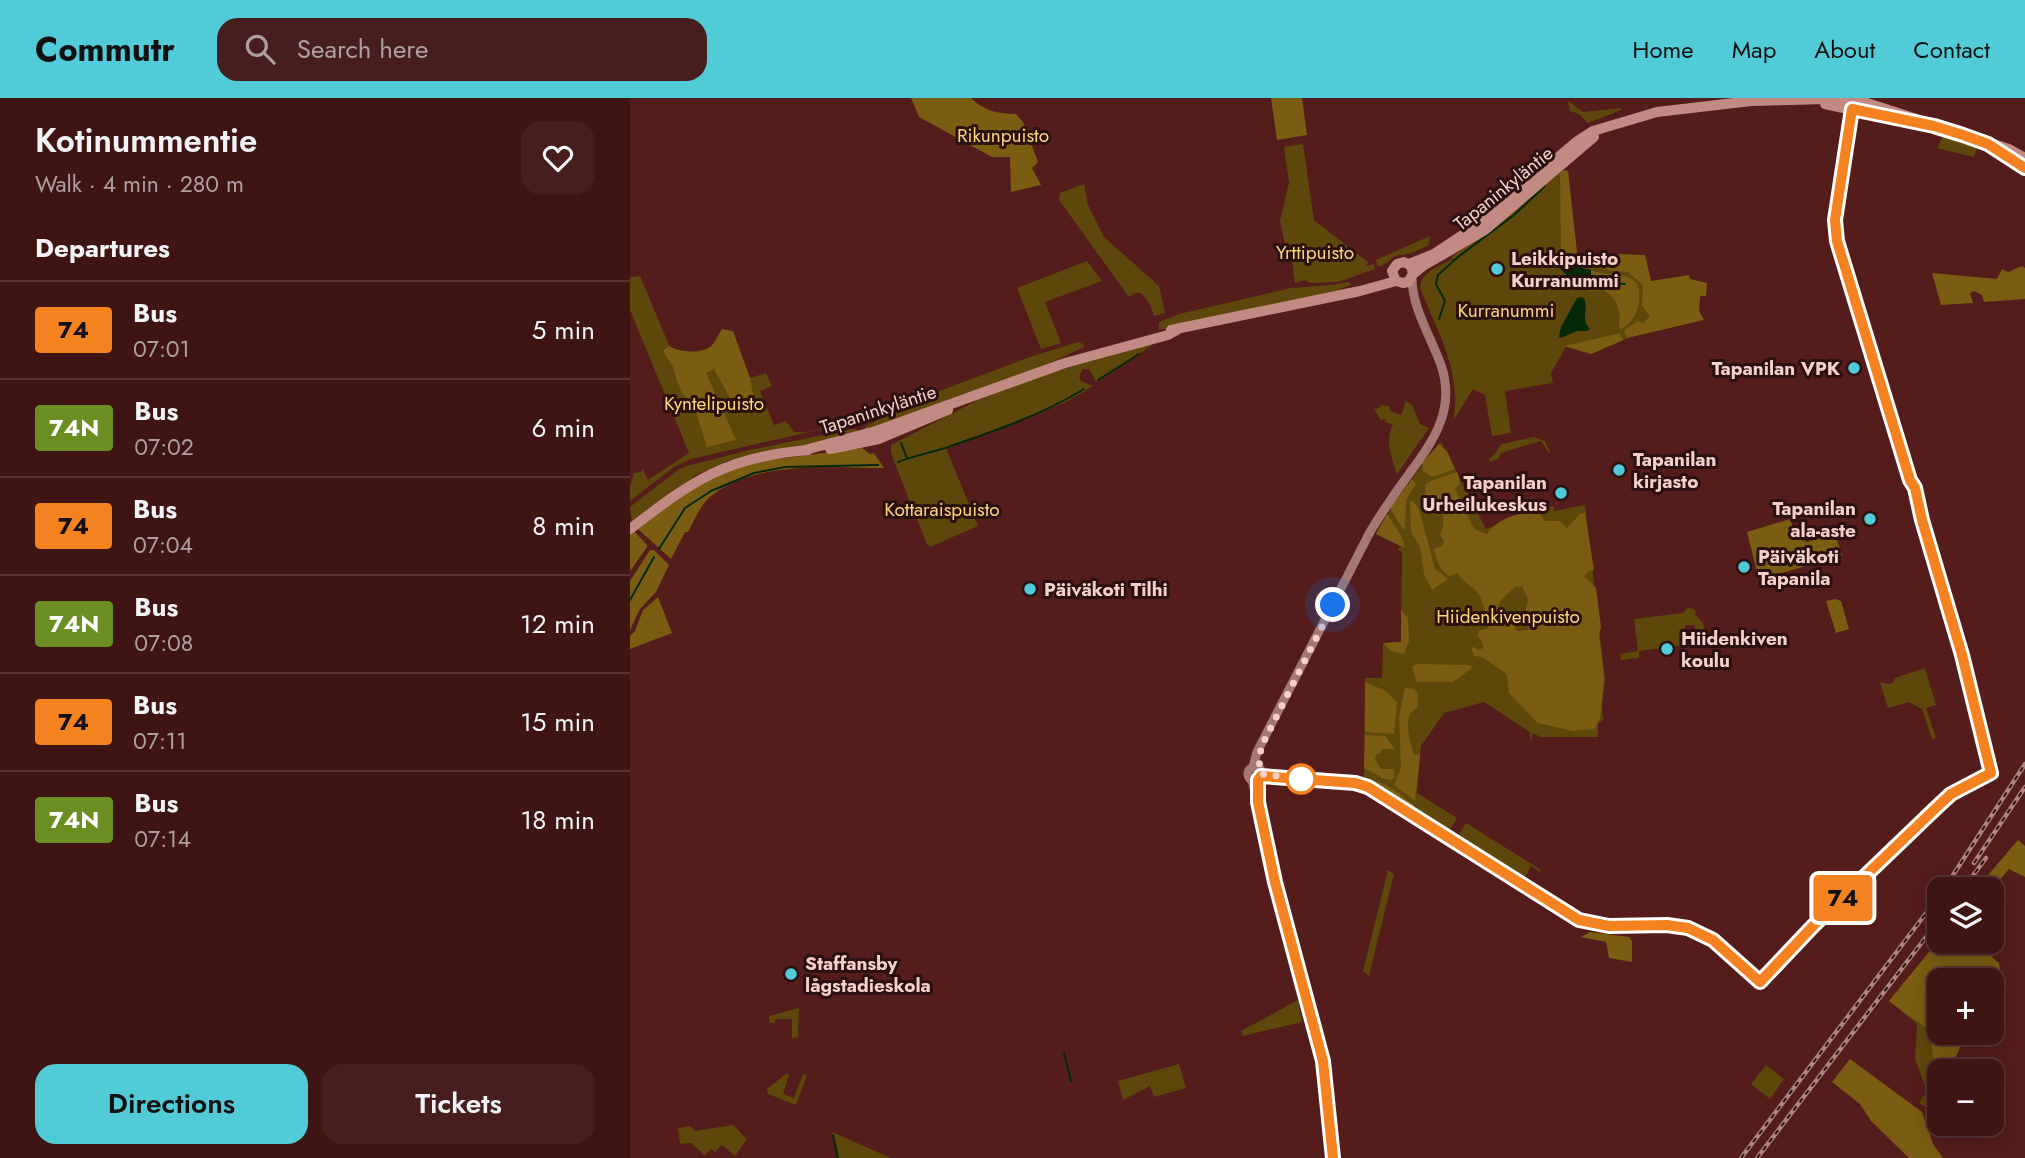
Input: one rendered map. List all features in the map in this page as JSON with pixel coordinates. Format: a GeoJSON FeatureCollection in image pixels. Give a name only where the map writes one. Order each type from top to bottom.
{"type":"FeatureCollection","features":[{"type":"Feature","properties":{"kind":"main road","name":"Tapaninkyläntie"},"geometry":{"type":"LineString","coordinates":[[1411,272],[1485,230],[1577,145],[1605,128],[1657,111],[1751,101],[1814,101],[1934,126],[1988,144]]}},
{"type":"Feature","properties":{"kind":"main road"},"geometry":{"type":"LineString","coordinates":[[1988,144],[2009,149],[2025,158]]}},
{"type":"Feature","properties":{"kind":"main road"},"geometry":{"type":"LineString","coordinates":[[1988,144],[2025,168]]}},
{"type":"Feature","properties":{"kind":"main road"},"geometry":{"type":"LineString","coordinates":[[1333,1158],[1323,1061],[1291,946],[1255,780],[1262,774],[1256,767],[1261,747],[1374,526],[1434,438],[1443,419],[1447,398],[1444,375],[1413,298],[1411,272],[1399,263],[1396,278]]}},
{"type":"Feature","properties":{"kind":"main road"},"geometry":{"type":"LineString","coordinates":[[1396,278],[1408,282],[1411,272]]}},
{"type":"Feature","properties":{"kind":"main road","name":"Tapaninkyläntie"},"geometry":{"type":"LineString","coordinates":[[630,529],[710,473],[754,458],[848,446],[878,439],[954,408],[962,401],[1065,363],[1168,335],[1177,330],[1342,293],[1396,278]]}},
{"type":"Feature","properties":{"kind":"main road"},"geometry":{"type":"LineString","coordinates":[[1396,278],[1413,298]]}},
{"type":"Feature","properties":{"kind":"green space","name":"Rikunpuisto"},"geometry":{"type":"Polygon","coordinates":[[[911,98],[971,98],[992,111],[1016,114],[1023,122],[1038,162],[1032,168],[1041,185],[1011,192],[1010,157],[992,157],[919,117],[911,98]]]}},
{"type":"Feature","properties":{"kind":"green space"},"geometry":{"type":"Polygon","coordinates":[[[1271,98],[1302,98],[1307,135],[1277,140],[1271,98]]]}},
{"type":"Feature","properties":{"kind":"green space"},"geometry":{"type":"Polygon","coordinates":[[[1568,101],[1583,112],[1621,110],[1588,123],[1579,114],[1570,111],[1568,101]]]}},
{"type":"Feature","properties":{"kind":"green space"},"geometry":{"type":"Polygon","coordinates":[[[1943,136],[1977,148],[1974,157],[1937,148],[1943,136]]]}},
{"type":"Feature","properties":{"kind":"green space","name":"Yrttipuisto"},"geometry":{"type":"Polygon","coordinates":[[[1303,144],[1314,220],[1369,263],[1366,264],[1368,266],[1373,264],[1375,269],[1338,282],[1309,283],[1306,280],[1295,283],[1290,244],[1285,245],[1280,221],[1289,183],[1284,147],[1303,144]]]}},
{"type":"Feature","properties":{"kind":"green space","name":"Kurranummi"},"geometry":{"type":"Polygon","coordinates":[[[1564,170],[1568,171],[1577,253],[1645,255],[1660,330],[1633,336],[1591,354],[1566,347],[1551,373],[1553,383],[1505,391],[1511,433],[1492,436],[1485,395],[1473,389],[1453,421],[1455,404],[1451,370],[1441,336],[1420,288],[1421,282],[1427,273],[1453,259],[1452,256],[1483,235],[1564,170]]]}},
{"type":"Feature","properties":{"kind":"green space"},"geometry":{"type":"Polygon","coordinates":[[[1568,171],[1577,253],[1645,255],[1651,281],[1689,275],[1690,279],[1707,283],[1706,296],[1700,296],[1699,311],[1704,320],[1627,338],[1624,331],[1637,321],[1643,323],[1650,317],[1642,305],[1643,285],[1628,272],[1609,271],[1598,262],[1561,252],[1560,173],[1568,171]]]}},
{"type":"Feature","properties":{"kind":"green space"},"geometry":{"type":"Polygon","coordinates":[[[1084,184],[1088,205],[1104,237],[1159,286],[1165,313],[1154,316],[1150,304],[1141,293],[1129,297],[1059,200],[1060,193],[1084,184]]]}},
{"type":"Feature","properties":{"kind":"green space"},"geometry":{"type":"Polygon","coordinates":[[[1430,236],[1429,245],[1412,253],[1395,256],[1382,266],[1377,266],[1376,260],[1430,236]]]}},
{"type":"Feature","properties":{"kind":"green space"},"geometry":{"type":"Polygon","coordinates":[[[1087,261],[1102,281],[1045,302],[1061,343],[1041,349],[1017,288],[1087,261]]]}},
{"type":"Feature","properties":{"kind":"green space"},"geometry":{"type":"Polygon","coordinates":[[[2022,266],[2025,268],[2025,299],[1984,302],[1982,295],[1974,291],[1970,293],[1973,303],[1941,305],[1932,273],[1997,279],[2002,269],[2008,272],[2022,266]]]}},
{"type":"Feature","properties":{"kind":"green space"},"geometry":{"type":"Polygon","coordinates":[[[1591,270],[1624,276],[1636,283],[1639,290],[1637,310],[1632,320],[1622,329],[1619,328],[1619,311],[1613,297],[1603,290],[1581,288],[1591,286],[1591,270]]]}},
{"type":"Feature","properties":{"kind":"green space","name":"Kyntelipuisto"},"geometry":{"type":"Polygon","coordinates":[[[640,276],[672,348],[685,351],[705,349],[730,330],[750,378],[766,373],[772,386],[760,391],[774,425],[786,421],[794,432],[802,432],[820,429],[863,411],[866,419],[691,459],[674,467],[630,501],[634,473],[643,469],[648,480],[689,453],[630,310],[630,277],[640,276]]]}},
{"type":"Feature","properties":{"kind":"green space"},"geometry":{"type":"Polygon","coordinates":[[[1349,282],[1351,285],[1333,292],[1159,330],[1159,322],[1179,314],[1291,288],[1349,282]]]}},
{"type":"Feature","properties":{"kind":"green space"},"geometry":{"type":"Polygon","coordinates":[[[722,329],[733,331],[750,378],[755,403],[734,405],[714,369],[706,373],[736,440],[707,447],[695,410],[682,393],[673,367],[663,351],[669,346],[688,352],[705,350],[713,345],[722,329]]]}},
{"type":"Feature","properties":{"kind":"green space"},"geometry":{"type":"Polygon","coordinates":[[[1620,333],[1623,340],[1591,354],[1565,346],[1620,333]]]}},
{"type":"Feature","properties":{"kind":"green space"},"geometry":{"type":"Polygon","coordinates":[[[1078,342],[1084,347],[1039,368],[890,424],[863,430],[921,398],[1078,342]]]}},
{"type":"Feature","properties":{"kind":"green space","name":"Kottaraispuisto"},"geometry":{"type":"Polygon","coordinates":[[[1149,343],[1151,346],[1096,382],[1090,370],[1083,369],[1079,376],[1081,381],[1093,386],[1064,403],[946,448],[978,526],[930,547],[927,544],[895,464],[891,445],[980,399],[1043,375],[1149,343]]]}},
{"type":"Feature","properties":{"kind":"green space"},"geometry":{"type":"Polygon","coordinates":[[[1406,401],[1412,405],[1420,424],[1429,428],[1397,474],[1389,443],[1393,424],[1387,423],[1385,419],[1381,420],[1374,409],[1380,408],[1381,405],[1389,406],[1390,411],[1401,415],[1406,401]]]}},
{"type":"Feature","properties":{"kind":"green space"},"geometry":{"type":"Polygon","coordinates":[[[853,429],[859,431],[800,447],[765,451],[728,461],[696,475],[632,522],[630,507],[687,466],[853,429]]]}},
{"type":"Feature","properties":{"kind":"green space"},"geometry":{"type":"Polygon","coordinates":[[[1534,437],[1545,441],[1549,453],[1541,441],[1501,453],[1498,459],[1490,462],[1489,459],[1501,444],[1534,437]]]}},
{"type":"Feature","properties":{"kind":"green space","name":"Hiidenkivenpuisto"},"geometry":{"type":"Polygon","coordinates":[[[1441,442],[1486,529],[1519,515],[1554,506],[1554,511],[1585,505],[1605,679],[1603,720],[1598,723],[1598,737],[1540,737],[1533,733],[1531,744],[1530,732],[1484,702],[1444,713],[1421,746],[1417,793],[1457,818],[1449,831],[1441,829],[1364,780],[1365,678],[1382,678],[1383,643],[1401,642],[1402,552],[1398,550],[1400,546],[1376,534],[1407,486],[1441,442]]]}},
{"type":"Feature","properties":{"kind":"green space"},"geometry":{"type":"Polygon","coordinates":[[[1439,444],[1447,451],[1455,469],[1432,477],[1423,471],[1422,463],[1439,444]]]}},
{"type":"Feature","properties":{"kind":"green space"},"geometry":{"type":"Polygon","coordinates":[[[862,448],[870,454],[874,453],[884,468],[794,468],[750,476],[730,484],[704,503],[671,559],[638,529],[702,480],[755,462],[862,448]]]}},
{"type":"Feature","properties":{"kind":"green space"},"geometry":{"type":"Polygon","coordinates":[[[1457,472],[1460,483],[1455,489],[1474,529],[1487,534],[1503,520],[1536,510],[1545,521],[1560,521],[1567,528],[1580,514],[1585,513],[1594,570],[1584,576],[1596,588],[1604,678],[1600,719],[1594,729],[1573,731],[1538,723],[1509,693],[1507,674],[1482,657],[1474,656],[1471,648],[1483,648],[1477,635],[1479,631],[1488,628],[1489,623],[1477,592],[1458,573],[1449,576],[1446,574],[1437,561],[1434,549],[1443,545],[1444,540],[1440,535],[1443,527],[1443,503],[1434,496],[1425,497],[1426,484],[1457,472]],[[1522,586],[1515,587],[1501,600],[1495,612],[1499,619],[1512,618],[1517,631],[1528,630],[1536,624],[1536,621],[1528,618],[1528,600],[1522,586]]]}},
{"type":"Feature","properties":{"kind":"green space"},"geometry":{"type":"Polygon","coordinates":[[[1412,479],[1416,484],[1406,500],[1405,530],[1390,508],[1412,479]]]}},
{"type":"Feature","properties":{"kind":"green space"},"geometry":{"type":"Polygon","coordinates":[[[1410,501],[1419,509],[1435,569],[1448,579],[1432,590],[1424,574],[1420,547],[1411,532],[1410,501]]]}},
{"type":"Feature","properties":{"kind":"green space"},"geometry":{"type":"Polygon","coordinates":[[[1387,514],[1402,537],[1405,548],[1376,534],[1387,514]]]}},
{"type":"Feature","properties":{"kind":"green space"},"geometry":{"type":"Polygon","coordinates":[[[1790,519],[1796,537],[1807,542],[1835,534],[1842,555],[1759,580],[1747,532],[1790,519]]]}},
{"type":"Feature","properties":{"kind":"green space"},"geometry":{"type":"Polygon","coordinates":[[[634,531],[647,547],[630,571],[630,534],[634,531]]]}},
{"type":"Feature","properties":{"kind":"green space"},"geometry":{"type":"Polygon","coordinates":[[[650,550],[654,550],[669,565],[656,592],[640,609],[630,630],[630,581],[650,550]]]}},
{"type":"Feature","properties":{"kind":"green space"},"geometry":{"type":"Polygon","coordinates":[[[658,597],[672,633],[630,649],[630,636],[635,631],[643,610],[658,597]]]}},
{"type":"Feature","properties":{"kind":"green space"},"geometry":{"type":"Polygon","coordinates":[[[1826,601],[1841,601],[1849,629],[1836,633],[1826,601]]]}},
{"type":"Feature","properties":{"kind":"green space"},"geometry":{"type":"Polygon","coordinates":[[[1688,607],[1696,611],[1695,615],[1703,625],[1704,643],[1696,643],[1695,625],[1685,625],[1687,645],[1639,651],[1639,658],[1621,660],[1620,654],[1638,651],[1634,619],[1683,613],[1688,607]]]}},
{"type":"Feature","properties":{"kind":"green space"},"geometry":{"type":"Polygon","coordinates":[[[1401,610],[1408,618],[1409,641],[1404,654],[1391,651],[1383,643],[1401,642],[1401,610]]]}},
{"type":"Feature","properties":{"kind":"green space"},"geometry":{"type":"Polygon","coordinates":[[[1470,665],[1472,668],[1453,682],[1419,682],[1416,681],[1412,666],[1470,665]]]}},
{"type":"Feature","properties":{"kind":"green space"},"geometry":{"type":"Polygon","coordinates":[[[1925,668],[1936,705],[1926,708],[1936,738],[1932,739],[1922,709],[1909,702],[1888,708],[1880,682],[1893,683],[1895,678],[1925,668]]]}},
{"type":"Feature","properties":{"kind":"green space"},"geometry":{"type":"Polygon","coordinates":[[[1365,682],[1386,691],[1397,702],[1394,734],[1365,732],[1365,682]]]}},
{"type":"Feature","properties":{"kind":"green space"},"geometry":{"type":"Polygon","coordinates":[[[1405,688],[1414,689],[1418,694],[1418,706],[1410,714],[1408,723],[1413,752],[1415,755],[1420,754],[1415,801],[1394,785],[1401,768],[1399,717],[1405,688]]]}},
{"type":"Feature","properties":{"kind":"green space"},"geometry":{"type":"Polygon","coordinates":[[[1365,735],[1385,736],[1395,749],[1382,749],[1375,759],[1381,769],[1394,769],[1394,778],[1382,778],[1364,768],[1365,735]]]}},
{"type":"Feature","properties":{"kind":"green space"},"geometry":{"type":"Polygon","coordinates":[[[1364,780],[1378,782],[1390,788],[1413,804],[1413,811],[1364,780]]]}},
{"type":"Feature","properties":{"kind":"green space"},"geometry":{"type":"Polygon","coordinates":[[[1466,823],[1541,870],[1540,872],[1531,866],[1524,879],[1464,844],[1458,836],[1466,823]]]}},
{"type":"Feature","properties":{"kind":"green space"},"geometry":{"type":"Polygon","coordinates":[[[2018,840],[2025,846],[2025,877],[2009,869],[2002,877],[1986,877],[2018,840]]]}},
{"type":"Feature","properties":{"kind":"green space"},"geometry":{"type":"Polygon","coordinates":[[[1388,870],[1394,874],[1369,976],[1363,971],[1388,870]]]}},
{"type":"Feature","properties":{"kind":"green space"},"geometry":{"type":"Polygon","coordinates":[[[1590,932],[1629,937],[1632,941],[1632,962],[1609,958],[1606,942],[1581,937],[1590,932]]]}},
{"type":"Feature","properties":{"kind":"green space"},"geometry":{"type":"Polygon","coordinates":[[[1928,954],[1988,954],[1999,963],[2000,968],[1927,968],[1927,1045],[1961,1045],[1955,1059],[1927,1059],[1927,1091],[1915,1059],[1917,1024],[1889,1001],[1928,954]]]}},
{"type":"Feature","properties":{"kind":"green space"},"geometry":{"type":"Polygon","coordinates":[[[1928,954],[1988,954],[1999,963],[2000,968],[1927,968],[1927,1029],[1889,1001],[1928,954]]]}},
{"type":"Feature","properties":{"kind":"green space"},"geometry":{"type":"Polygon","coordinates":[[[1298,1000],[1302,1022],[1243,1036],[1241,1031],[1298,1000]]]}},
{"type":"Feature","properties":{"kind":"green space"},"geometry":{"type":"Polygon","coordinates":[[[799,1008],[798,1037],[792,1038],[792,1019],[776,1019],[774,1023],[770,1023],[769,1016],[799,1008]]]}},
{"type":"Feature","properties":{"kind":"green space"},"geometry":{"type":"Polygon","coordinates":[[[1932,1045],[1961,1045],[1955,1059],[1934,1059],[1932,1045]]]}},
{"type":"Feature","properties":{"kind":"green space"},"geometry":{"type":"Polygon","coordinates":[[[1850,1059],[1922,1112],[1927,1136],[1930,1136],[1943,1158],[1909,1158],[1871,1121],[1860,1104],[1832,1082],[1850,1059]]]}},
{"type":"Feature","properties":{"kind":"green space"},"geometry":{"type":"Polygon","coordinates":[[[1179,1064],[1186,1088],[1154,1097],[1150,1086],[1123,1100],[1118,1081],[1179,1064]]]}},
{"type":"Feature","properties":{"kind":"green space"},"geometry":{"type":"Polygon","coordinates":[[[1766,1065],[1784,1079],[1770,1099],[1751,1084],[1766,1065]]]}},
{"type":"Feature","properties":{"kind":"green space"},"geometry":{"type":"Polygon","coordinates":[[[787,1073],[789,1075],[783,1094],[794,1098],[803,1074],[807,1075],[796,1105],[768,1094],[767,1089],[787,1073]]]}},
{"type":"Feature","properties":{"kind":"green space"},"geometry":{"type":"Polygon","coordinates":[[[1927,1091],[1927,1108],[1919,1103],[1927,1091]]]}},
{"type":"Feature","properties":{"kind":"green space"},"geometry":{"type":"Polygon","coordinates":[[[733,1125],[747,1139],[735,1156],[722,1145],[715,1152],[711,1149],[705,1155],[691,1143],[680,1144],[678,1128],[690,1126],[695,1131],[733,1125]]]}},
{"type":"Feature","properties":{"kind":"green space"},"geometry":{"type":"Polygon","coordinates":[[[832,1132],[891,1158],[838,1158],[832,1132]]]}},
{"type":"Feature","properties":{"kind":"shaded area"},"geometry":{"type":"Polygon","coordinates":[[[1561,263],[1591,270],[1591,286],[1576,286],[1558,265],[1561,263]]]}},
{"type":"Feature","properties":{"kind":"shaded area"},"geometry":{"type":"Polygon","coordinates":[[[1580,297],[1584,298],[1586,321],[1590,329],[1561,338],[1561,327],[1580,297]]]}},
{"type":"Feature","properties":{"kind":"waterway"},"geometry":{"type":"LineString","coordinates":[[1439,319],[1445,301],[1436,284],[1438,275],[1514,215],[1545,186]]}},
{"type":"Feature","properties":{"kind":"waterway"},"geometry":{"type":"LineString","coordinates":[[1591,276],[1610,283],[1625,284]]}},
{"type":"Feature","properties":{"kind":"waterway"},"geometry":{"type":"LineString","coordinates":[[1098,380],[1139,354]]}},
{"type":"Feature","properties":{"kind":"waterway"},"geometry":{"type":"LineString","coordinates":[[898,462],[1016,422],[1084,389]]}},
{"type":"Feature","properties":{"kind":"waterway"},"geometry":{"type":"LineString","coordinates":[[901,443],[907,458]]}},
{"type":"Feature","properties":{"kind":"waterway"},"geometry":{"type":"LineString","coordinates":[[659,549],[685,508],[711,491],[754,473],[785,467],[878,465]]}},
{"type":"Feature","properties":{"kind":"waterway"},"geometry":{"type":"LineString","coordinates":[[630,600],[654,557]]}},
{"type":"Feature","properties":{"kind":"waterway"},"geometry":{"type":"LineString","coordinates":[[1064,1053],[1071,1081]]}},
{"type":"Feature","properties":{"kind":"waterway"},"geometry":{"type":"LineString","coordinates":[[833,1135],[838,1158]]}},
{"type":"Feature","properties":{"kind":"railway"},"geometry":{"type":"LineString","coordinates":[[1952,877],[2025,764]]}},
{"type":"Feature","properties":{"kind":"railway"},"geometry":{"type":"LineString","coordinates":[[1974,863],[2025,787]]}},
{"type":"Feature","properties":{"kind":"railway"},"geometry":{"type":"LineString","coordinates":[[1972,877],[1986,858]]}},
{"type":"Feature","properties":{"kind":"railway"},"geometry":{"type":"LineString","coordinates":[[1741,1158],[1927,912]]}},
{"type":"Feature","properties":{"kind":"railway"},"geometry":{"type":"LineString","coordinates":[[1757,1158],[1927,936]]}},
{"type":"Feature","properties":{"kind":"bus line","name":"74"},"geometry":{"type":"LineString","coordinates":[[1333,1158],[1323,1061],[1275,882],[1258,802],[1258,780],[1261,776],[1355,783],[1368,787],[1579,920],[1609,926],[1667,925],[1688,928],[1713,940],[1760,982],[1814,925],[1951,794],[1991,773],[1968,676],[1917,504],[1915,488],[1910,480],[1837,241],[1835,220],[1852,109],[1934,126],[1963,135],[1988,144],[2025,168]]}},
{"type":"Feature","properties":{"kind":"place","name":"Leikkipuisto Kurranummi"},"geometry":{"type":"Point","coordinates":[1497,269]}},
{"type":"Feature","properties":{"kind":"place","name":"Tapanilan VPK"},"geometry":{"type":"Point","coordinates":[1854,368]}},
{"type":"Feature","properties":{"kind":"place","name":"Tapanilan kirjasto"},"geometry":{"type":"Point","coordinates":[1619,470]}},
{"type":"Feature","properties":{"kind":"place","name":"Tapanilan Urheilukeskus"},"geometry":{"type":"Point","coordinates":[1561,493]}},
{"type":"Feature","properties":{"kind":"place","name":"Tapanilan ala-aste"},"geometry":{"type":"Point","coordinates":[1870,519]}},
{"type":"Feature","properties":{"kind":"place","name":"Päiväkoti Tapanila"},"geometry":{"type":"Point","coordinates":[1744,567]}},
{"type":"Feature","properties":{"kind":"place","name":"Päiväkoti Tilhi"},"geometry":{"type":"Point","coordinates":[1030,589]}},
{"type":"Feature","properties":{"kind":"place","name":"Hiidenkiven koulu"},"geometry":{"type":"Point","coordinates":[1667,649]}},
{"type":"Feature","properties":{"kind":"place","name":"Staffansby lågstadieskola"},"geometry":{"type":"Point","coordinates":[791,974]}},
{"type":"Feature","properties":{"kind":"route"},"geometry":{"type":"LineString","coordinates":[[1301,779],[1262,774],[1259,768],[1261,747],[1333,605]]}}]}
